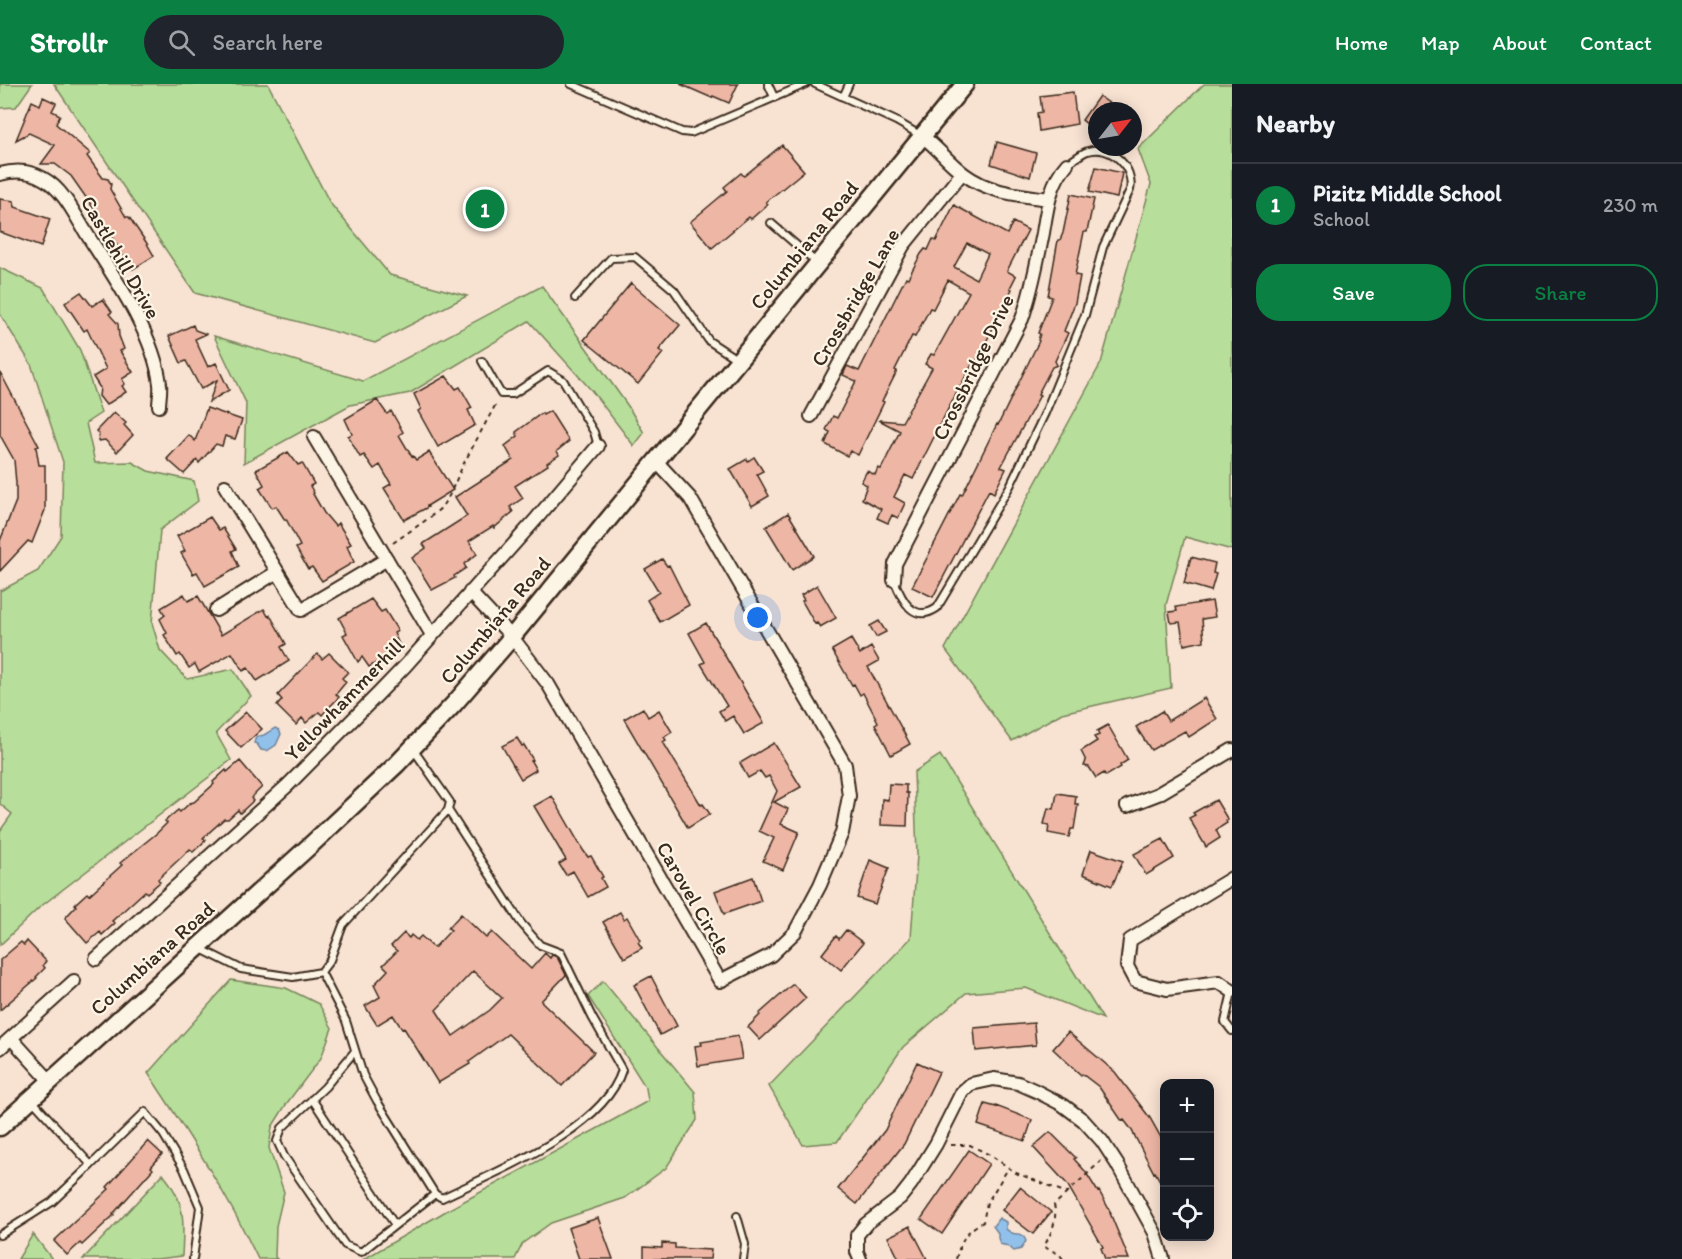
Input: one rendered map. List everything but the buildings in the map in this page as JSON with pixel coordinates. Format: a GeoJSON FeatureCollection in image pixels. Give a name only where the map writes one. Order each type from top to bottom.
{"type":"FeatureCollection","features":[{"type":"Feature","properties":{"kind":"main road","name":"Columbiana Road"},"geometry":{"type":"LineString","coordinates":[[0,1127],[314,842],[413,748],[512,637],[965,84]]}},
{"type":"Feature","properties":{"kind":"street"},"geometry":{"type":"LineString","coordinates":[[922,136],[937,147],[962,173],[979,184],[1002,192],[1049,199]]}},
{"type":"Feature","properties":{"kind":"street","name":"Crossbridge Drive"},"geometry":{"type":"LineString","coordinates":[[894,580],[895,564],[1022,319],[1030,298],[1049,199],[1059,173],[1067,164]]}},
{"type":"Feature","properties":{"kind":"street","name":"Castlehill Drive"},"geometry":{"type":"LineString","coordinates":[[0,174],[22,171],[35,174],[51,184],[68,204],[138,320],[155,363],[160,385],[159,406]]}},
{"type":"Feature","properties":{"kind":"street","name":"Crossbridge Lane"},"geometry":{"type":"LineString","coordinates":[[811,416],[903,246],[962,173]]}},
{"type":"Feature","properties":{"kind":"street"},"geometry":{"type":"LineString","coordinates":[[314,437],[432,635]]}},
{"type":"Feature","properties":{"kind":"street","name":"Yellowhammerhill"},"geometry":{"type":"LineString","coordinates":[[96,959],[288,784],[406,665],[598,446]]}},
{"type":"Feature","properties":{"kind":"street","name":"Carovel Circle"},"geometry":{"type":"LineString","coordinates":[[512,637],[548,684],[720,981],[771,955],[795,932],[820,885],[842,833],[849,796],[845,765],[690,498],[656,461]]}},
{"type":"Feature","properties":{"kind":"street"},"geometry":{"type":"LineString","coordinates":[[225,486],[301,610],[384,555]]}},
{"type":"Feature","properties":{"kind":"street"},"geometry":{"type":"LineString","coordinates":[[216,610],[277,572]]}},
{"type":"Feature","properties":{"kind":"street"},"geometry":{"type":"LineString","coordinates":[[470,592],[512,637]]}},
{"type":"Feature","properties":{"kind":"street"},"geometry":{"type":"LineString","coordinates":[[1127,806],[1158,794],[1232,750]]}},
{"type":"Feature","properties":{"kind":"street"},"geometry":{"type":"LineString","coordinates":[[1232,878],[1130,940],[1127,966],[1135,981],[1146,984],[1167,989],[1219,982],[1232,991]]}},
{"type":"Feature","properties":{"kind":"street"},"geometry":{"type":"LineString","coordinates":[[0,1048],[74,981]]}},
{"type":"Feature","properties":{"kind":"street"},"geometry":{"type":"LineString","coordinates":[[11,1038],[50,1081]]}},
{"type":"Feature","properties":{"kind":"street"},"geometry":{"type":"LineString","coordinates":[[860,1259],[857,1235],[866,1224],[900,1198],[911,1184],[936,1144],[962,1092],[971,1084],[994,1079],[1018,1083],[1063,1105],[1083,1120],[1110,1153],[1155,1233],[1163,1259]]}},
{"type":"Feature","properties":{"kind":"lane"},"geometry":{"type":"LineString","coordinates":[[571,84],[682,132],[691,133],[806,84]]}},
{"type":"Feature","properties":{"kind":"lane"},"geometry":{"type":"LineString","coordinates":[[768,84],[774,97]]}},
{"type":"Feature","properties":{"kind":"lane"},"geometry":{"type":"LineString","coordinates":[[815,84],[896,121],[922,136]]}},
{"type":"Feature","properties":{"kind":"lane"},"geometry":{"type":"LineString","coordinates":[[843,97],[849,84]]}},
{"type":"Feature","properties":{"kind":"lane"},"geometry":{"type":"LineString","coordinates":[[894,580],[900,595],[915,612],[928,613],[937,608],[1010,486],[1062,374],[1085,315],[1103,247],[1132,181],[1127,168],[1120,160],[1101,150],[1087,151],[1067,164]]}},
{"type":"Feature","properties":{"kind":"lane"},"geometry":{"type":"LineString","coordinates":[[771,223],[818,264]]}},
{"type":"Feature","properties":{"kind":"lane"},"geometry":{"type":"LineString","coordinates":[[574,298],[611,258],[635,257],[674,290],[709,341],[739,361]]}},
{"type":"Feature","properties":{"kind":"lane"},"geometry":{"type":"LineString","coordinates":[[482,362],[501,394],[513,394],[548,371],[563,380],[594,432],[598,446]]}},
{"type":"Feature","properties":{"kind":"lane"},"geometry":{"type":"LineString","coordinates":[[197,947],[240,969],[293,977],[321,972],[330,960],[343,925],[448,810],[450,802],[444,790],[413,748]]}},
{"type":"Feature","properties":{"kind":"lane"},"geometry":{"type":"LineString","coordinates":[[321,972],[346,1021],[363,1075],[435,1194],[442,1198],[514,1163],[568,1132],[612,1092],[622,1070],[592,1017],[561,953],[540,945],[521,923],[448,810]]}},
{"type":"Feature","properties":{"kind":"lane"},"geometry":{"type":"LineString","coordinates":[[1232,991],[1225,1022],[1232,1031]]}},
{"type":"Feature","properties":{"kind":"lane"},"geometry":{"type":"LineString","coordinates":[[356,1051],[282,1128],[278,1141],[284,1156],[345,1245],[361,1252],[435,1194]]}},
{"type":"Feature","properties":{"kind":"lane"},"geometry":{"type":"LineString","coordinates":[[31,1099],[91,1165]]}},
{"type":"Feature","properties":{"kind":"lane"},"geometry":{"type":"LineString","coordinates":[[312,1099],[395,1225]]}},
{"type":"Feature","properties":{"kind":"lane"},"geometry":{"type":"LineString","coordinates":[[0,1235],[52,1202],[145,1112],[163,1134],[183,1169],[200,1207],[193,1259]]}},
{"type":"Feature","properties":{"kind":"lane"},"geometry":{"type":"LineString","coordinates":[[737,1216],[745,1244],[743,1259]]}},
{"type":"Feature","properties":{"kind":"path"},"geometry":{"type":"LineString","coordinates":[[384,555],[441,508],[501,394]]}},
{"type":"Feature","properties":{"kind":"path"},"geometry":{"type":"LineString","coordinates":[[936,1144],[970,1145],[1010,1167],[1016,1173],[1067,1193]]}},
{"type":"Feature","properties":{"kind":"path"},"geometry":{"type":"LineString","coordinates":[[1063,1259],[1059,1254],[1044,1247],[1055,1225],[1057,1216],[1054,1205],[1110,1153]]}},
{"type":"Feature","properties":{"kind":"path"},"geometry":{"type":"LineString","coordinates":[[956,1259],[966,1233],[983,1222],[987,1203],[1010,1167]]}},
{"type":"Feature","properties":{"kind":"green space"},"geometry":{"type":"Polygon","coordinates":[[[0,84],[32,84],[16,107],[0,108],[0,84]]]}},
{"type":"Feature","properties":{"kind":"green space"},"geometry":{"type":"Polygon","coordinates":[[[54,84],[268,84],[330,203],[390,275],[467,296],[375,343],[195,293],[54,84]]]}},
{"type":"Feature","properties":{"kind":"green space"},"geometry":{"type":"Polygon","coordinates":[[[1204,84],[1232,84],[1232,550],[1185,537],[1166,605],[1171,688],[1062,713],[1012,741],[945,649],[1101,363],[1151,184],[1141,156],[1142,145],[1204,84]]]}},
{"type":"Feature","properties":{"kind":"green space"},"geometry":{"type":"Polygon","coordinates":[[[0,268],[43,288],[80,350],[101,413],[86,423],[95,463],[132,462],[148,471],[194,481],[198,501],[160,530],[152,623],[160,650],[187,679],[233,669],[251,696],[216,733],[231,760],[40,907],[0,945],[0,831],[12,814],[0,804],[0,591],[38,571],[61,536],[63,462],[31,364],[0,314],[0,268]]]}},
{"type":"Feature","properties":{"kind":"green space"},"geometry":{"type":"Polygon","coordinates":[[[542,286],[628,406],[644,433],[634,446],[592,391],[529,321],[410,393],[350,405],[244,463],[246,403],[214,336],[363,381],[542,286]]]}},
{"type":"Feature","properties":{"kind":"green space"},"geometry":{"type":"Polygon","coordinates":[[[940,755],[1103,1019],[1026,988],[966,993],[903,1047],[837,1142],[803,1145],[769,1086],[911,938],[917,855],[914,772],[940,755]]]}},
{"type":"Feature","properties":{"kind":"green space"},"geometry":{"type":"Polygon","coordinates":[[[231,980],[286,988],[319,1004],[332,1028],[321,1058],[272,1127],[269,1148],[284,1192],[276,1226],[275,1257],[277,1259],[258,1259],[206,1164],[148,1073],[231,980]]]}},
{"type":"Feature","properties":{"kind":"green space"},"geometry":{"type":"Polygon","coordinates":[[[603,981],[695,1092],[697,1120],[666,1168],[625,1198],[551,1223],[523,1243],[515,1259],[364,1259],[446,1211],[648,1101],[646,1088],[588,996],[603,981]]]}},
{"type":"Feature","properties":{"kind":"green space"},"geometry":{"type":"Polygon","coordinates":[[[163,1174],[171,1184],[180,1203],[183,1222],[182,1256],[157,1259],[83,1259],[163,1174]]]}},
{"type":"Feature","properties":{"kind":"green space"},"geometry":{"type":"Polygon","coordinates":[[[33,1234],[52,1259],[18,1259],[33,1234]]]}},
{"type":"Feature","properties":{"kind":"water"},"geometry":{"type":"Polygon","coordinates":[[[275,728],[281,734],[276,745],[267,751],[261,750],[254,743],[256,737],[275,728]]]}},
{"type":"Feature","properties":{"kind":"water"},"geometry":{"type":"Polygon","coordinates":[[[999,1218],[1006,1222],[1006,1229],[1012,1233],[1021,1234],[1024,1238],[1026,1241],[1021,1249],[1014,1251],[1000,1244],[998,1233],[993,1226],[999,1218]]]}},
{"type":"Feature","properties":{"kind":"place","name":"Pizitz Middle School"},"geometry":{"type":"Point","coordinates":[485,209]}}]}
